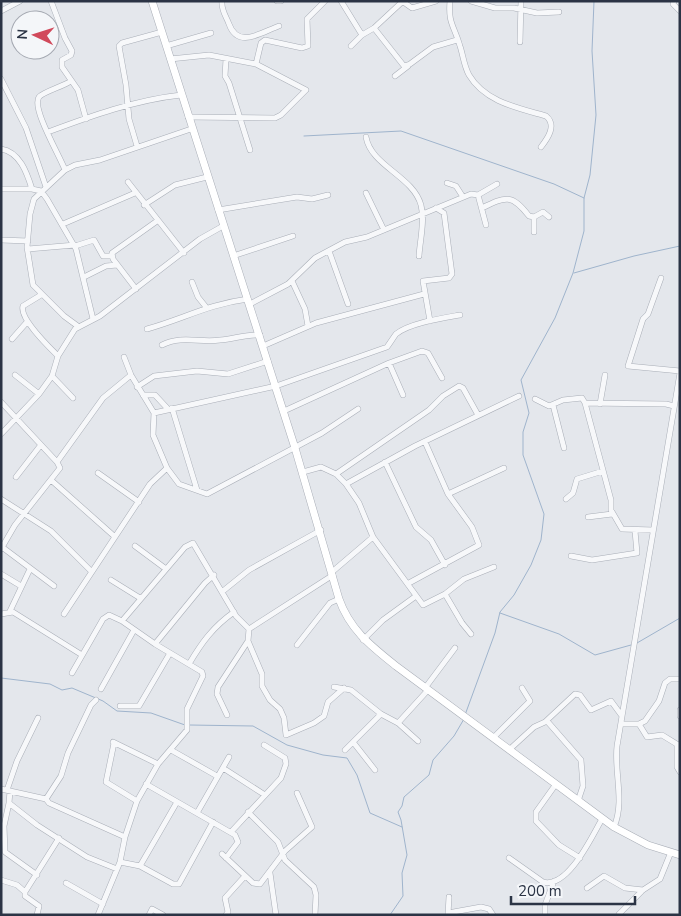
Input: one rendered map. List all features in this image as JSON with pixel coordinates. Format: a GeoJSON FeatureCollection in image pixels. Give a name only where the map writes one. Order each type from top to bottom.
{"type":"FeatureCollection","features":[{"type":"Feature","properties":{"kind":"main road"},"geometry":{"type":"LineString","coordinates":[[152,1],[207,177],[284,411],[321,530],[339,599],[350,623],[363,640],[602,819],[639,841],[680,855]]}},
{"type":"Feature","properties":{"kind":"street"},"geometry":{"type":"LineString","coordinates":[[1,10],[20,1]]}},
{"type":"Feature","properties":{"kind":"street"},"geometry":{"type":"LineString","coordinates":[[51,1],[72,51],[71,55],[63,58],[61,63],[78,90],[86,119]]}},
{"type":"Feature","properties":{"kind":"street"},"geometry":{"type":"LineString","coordinates":[[222,1],[222,7],[231,31],[235,35],[251,37],[278,26]]}},
{"type":"Feature","properties":{"kind":"street"},"geometry":{"type":"LineString","coordinates":[[265,40],[306,48],[308,43],[307,18],[325,1]]}},
{"type":"Feature","properties":{"kind":"street"},"geometry":{"type":"LineString","coordinates":[[341,1],[362,35]]}},
{"type":"Feature","properties":{"kind":"street"},"geometry":{"type":"LineString","coordinates":[[351,46],[402,2],[412,8],[436,1]]}},
{"type":"Feature","properties":{"kind":"street"},"geometry":{"type":"LineString","coordinates":[[450,1],[449,20],[458,40],[464,63],[474,81],[500,103],[546,116],[552,124],[550,133],[541,147]]}},
{"type":"Feature","properties":{"kind":"street"},"geometry":{"type":"LineString","coordinates":[[472,1],[495,8],[521,9],[537,13],[559,12]]}},
{"type":"Feature","properties":{"kind":"street"},"geometry":{"type":"LineString","coordinates":[[520,42],[521,1]]}},
{"type":"Feature","properties":{"kind":"street"},"geometry":{"type":"LineString","coordinates":[[674,1],[673,4],[680,11]]}},
{"type":"Feature","properties":{"kind":"street"},"geometry":{"type":"LineString","coordinates":[[374,28],[402,63],[408,66]]}},
{"type":"Feature","properties":{"kind":"street"},"geometry":{"type":"LineString","coordinates":[[137,146],[130,124],[129,106],[119,46],[162,32]]}},
{"type":"Feature","properties":{"kind":"street"},"geometry":{"type":"LineString","coordinates":[[166,46],[211,33]]}},
{"type":"Feature","properties":{"kind":"street"},"geometry":{"type":"LineString","coordinates":[[262,33],[265,40]]}},
{"type":"Feature","properties":{"kind":"street"},"geometry":{"type":"LineString","coordinates":[[256,64],[261,44],[265,40]]}},
{"type":"Feature","properties":{"kind":"street"},"geometry":{"type":"LineString","coordinates":[[395,76],[433,47],[458,40]]}},
{"type":"Feature","properties":{"kind":"street"},"geometry":{"type":"LineString","coordinates":[[170,59],[210,55],[256,64],[306,90],[281,115],[275,118],[188,117]]}},
{"type":"Feature","properties":{"kind":"street"},"geometry":{"type":"LineString","coordinates":[[226,58],[225,76],[250,150]]}},
{"type":"Feature","properties":{"kind":"street"},"geometry":{"type":"LineString","coordinates":[[1,79],[26,128],[44,189],[75,245],[93,319]]}},
{"type":"Feature","properties":{"kind":"street"},"geometry":{"type":"LineString","coordinates":[[65,170],[39,115],[39,97],[71,81]]}},
{"type":"Feature","properties":{"kind":"street"},"geometry":{"type":"LineString","coordinates":[[48,132],[129,106],[181,94]]}},
{"type":"Feature","properties":{"kind":"street"},"geometry":{"type":"LineString","coordinates":[[79,326],[41,295],[33,285],[28,241],[30,211],[34,199],[65,170],[192,129]]}},
{"type":"Feature","properties":{"kind":"street"},"geometry":{"type":"LineString","coordinates":[[366,137],[368,148],[410,187],[419,201],[422,213],[419,256]]}},
{"type":"Feature","properties":{"kind":"street"},"geometry":{"type":"LineString","coordinates":[[1,149],[11,153],[22,164],[32,189]]}},
{"type":"Feature","properties":{"kind":"street"},"geometry":{"type":"LineString","coordinates":[[144,205],[175,185],[207,177]]}},
{"type":"Feature","properties":{"kind":"street"},"geometry":{"type":"LineString","coordinates":[[128,182],[144,205],[184,253]]}},
{"type":"Feature","properties":{"kind":"street"},"geometry":{"type":"LineString","coordinates":[[447,183],[456,186],[463,197]]}},
{"type":"Feature","properties":{"kind":"street"},"geometry":{"type":"LineString","coordinates":[[147,329],[167,325],[206,307],[249,302],[292,281],[310,261],[345,242],[384,230],[463,197],[478,194],[497,184]]}},
{"type":"Feature","properties":{"kind":"street"},"geometry":{"type":"LineString","coordinates":[[1,189],[44,189]]}},
{"type":"Feature","properties":{"kind":"street"},"geometry":{"type":"LineString","coordinates":[[63,224],[135,193]]}},
{"type":"Feature","properties":{"kind":"street"},"geometry":{"type":"LineString","coordinates":[[366,193],[384,230]]}},
{"type":"Feature","properties":{"kind":"street"},"geometry":{"type":"LineString","coordinates":[[478,194],[486,225]]}},
{"type":"Feature","properties":{"kind":"street"},"geometry":{"type":"LineString","coordinates":[[218,210],[284,201],[297,197],[312,199],[328,195]]}},
{"type":"Feature","properties":{"kind":"street"},"geometry":{"type":"LineString","coordinates":[[482,208],[496,201],[510,199],[517,202],[529,216],[534,217],[543,212],[549,217]]}},
{"type":"Feature","properties":{"kind":"street"},"geometry":{"type":"LineString","coordinates":[[430,321],[424,294],[424,280],[448,278],[452,274],[444,213],[436,208]]}},
{"type":"Feature","properties":{"kind":"street"},"geometry":{"type":"LineString","coordinates":[[534,217],[534,232]]}},
{"type":"Feature","properties":{"kind":"street"},"geometry":{"type":"LineString","coordinates":[[106,266],[112,258],[114,251],[157,221]]}},
{"type":"Feature","properties":{"kind":"street"},"geometry":{"type":"LineString","coordinates":[[1,434],[39,394],[52,376],[58,356],[79,326],[93,319],[136,289],[206,235],[223,226]]}},
{"type":"Feature","properties":{"kind":"street"},"geometry":{"type":"LineString","coordinates":[[233,256],[292,236]]}},
{"type":"Feature","properties":{"kind":"street"},"geometry":{"type":"LineString","coordinates":[[1,240],[28,241]]}},
{"type":"Feature","properties":{"kind":"street"},"geometry":{"type":"LineString","coordinates":[[28,249],[75,245],[94,240],[103,256],[112,258],[136,289]]}},
{"type":"Feature","properties":{"kind":"street"},"geometry":{"type":"LineString","coordinates":[[330,251],[348,304]]}},
{"type":"Feature","properties":{"kind":"street"},"geometry":{"type":"LineString","coordinates":[[84,277],[106,266],[117,265]]}},
{"type":"Feature","properties":{"kind":"street"},"geometry":{"type":"LineString","coordinates":[[614,827],[619,813],[616,756],[620,724],[680,372],[628,366],[643,318],[648,314],[661,278]]}},
{"type":"Feature","properties":{"kind":"street"},"geometry":{"type":"LineString","coordinates":[[292,281],[305,309],[308,326]]}},
{"type":"Feature","properties":{"kind":"street"},"geometry":{"type":"LineString","coordinates":[[192,282],[198,298],[206,307]]}},
{"type":"Feature","properties":{"kind":"street"},"geometry":{"type":"LineString","coordinates":[[263,346],[308,326],[380,304],[424,294]]}},
{"type":"Feature","properties":{"kind":"street"},"geometry":{"type":"LineString","coordinates":[[41,295],[23,306],[22,312],[27,322],[58,356]]}},
{"type":"Feature","properties":{"kind":"street"},"geometry":{"type":"LineString","coordinates":[[154,413],[276,386],[387,347],[399,332],[430,321],[460,314]]}},
{"type":"Feature","properties":{"kind":"street"},"geometry":{"type":"LineString","coordinates":[[12,339],[27,322]]}},
{"type":"Feature","properties":{"kind":"street"},"geometry":{"type":"LineString","coordinates":[[162,345],[170,341],[187,338],[218,341],[252,334],[260,335]]}},
{"type":"Feature","properties":{"kind":"street"},"geometry":{"type":"LineString","coordinates":[[284,411],[389,363],[425,351],[442,378]]}},
{"type":"Feature","properties":{"kind":"street"},"geometry":{"type":"LineString","coordinates":[[124,357],[137,387],[154,413],[153,435],[168,468],[179,484],[207,494],[295,448],[358,409]]}},
{"type":"Feature","properties":{"kind":"street"},"geometry":{"type":"LineString","coordinates":[[137,387],[154,376],[197,371],[228,374],[268,362]]}},
{"type":"Feature","properties":{"kind":"street"},"geometry":{"type":"LineString","coordinates":[[389,363],[403,395]]}},
{"type":"Feature","properties":{"kind":"street"},"geometry":{"type":"LineString","coordinates":[[15,375],[39,394]]}},
{"type":"Feature","properties":{"kind":"street"},"geometry":{"type":"LineString","coordinates":[[57,462],[103,398],[131,375]]}},
{"type":"Feature","properties":{"kind":"street"},"geometry":{"type":"LineString","coordinates":[[600,404],[604,375]]}},
{"type":"Feature","properties":{"kind":"street"},"geometry":{"type":"LineString","coordinates":[[52,376],[73,398]]}},
{"type":"Feature","properties":{"kind":"street"},"geometry":{"type":"LineString","coordinates":[[336,474],[429,410],[443,396],[459,386],[463,388],[478,415]]}},
{"type":"Feature","properties":{"kind":"street"},"geometry":{"type":"LineString","coordinates":[[143,395],[155,395],[170,408],[196,490]]}},
{"type":"Feature","properties":{"kind":"street"},"geometry":{"type":"LineString","coordinates":[[346,484],[478,415],[519,396]]}},
{"type":"Feature","properties":{"kind":"street"},"geometry":{"type":"LineString","coordinates":[[535,399],[545,405],[553,405],[577,397],[582,398],[603,471],[612,514],[622,529],[635,531],[653,530]]}},
{"type":"Feature","properties":{"kind":"street"},"geometry":{"type":"LineString","coordinates":[[1,402],[40,446],[57,462],[59,471],[24,513],[2,548],[54,586]]}},
{"type":"Feature","properties":{"kind":"street"},"geometry":{"type":"LineString","coordinates":[[585,404],[666,404],[674,406]]}},
{"type":"Feature","properties":{"kind":"street"},"geometry":{"type":"LineString","coordinates":[[553,405],[564,448]]}},
{"type":"Feature","properties":{"kind":"street"},"geometry":{"type":"LineString","coordinates":[[409,583],[445,565],[478,545],[472,527],[448,494],[425,442]]}},
{"type":"Feature","properties":{"kind":"street"},"geometry":{"type":"LineString","coordinates":[[16,477],[40,446]]}},
{"type":"Feature","properties":{"kind":"street"},"geometry":{"type":"LineString","coordinates":[[386,462],[416,527],[431,540],[445,565]]}},
{"type":"Feature","properties":{"kind":"street"},"geometry":{"type":"LineString","coordinates":[[303,472],[322,467],[336,474],[346,484],[359,504],[373,537],[409,583],[421,603],[425,604],[445,594],[464,579],[494,567]]}},
{"type":"Feature","properties":{"kind":"street"},"geometry":{"type":"LineString","coordinates":[[64,614],[152,481],[168,468]]}},
{"type":"Feature","properties":{"kind":"street"},"geometry":{"type":"LineString","coordinates":[[448,494],[504,468]]}},
{"type":"Feature","properties":{"kind":"street"},"geometry":{"type":"LineString","coordinates":[[566,499],[573,493],[577,479],[603,471]]}},
{"type":"Feature","properties":{"kind":"street"},"geometry":{"type":"LineString","coordinates":[[98,473],[139,502]]}},
{"type":"Feature","properties":{"kind":"street"},"geometry":{"type":"LineString","coordinates":[[51,480],[114,536]]}},
{"type":"Feature","properties":{"kind":"street"},"geometry":{"type":"LineString","coordinates":[[1,500],[24,513],[58,538],[84,567],[91,571]]}},
{"type":"Feature","properties":{"kind":"street"},"geometry":{"type":"LineString","coordinates":[[588,517],[612,514]]}},
{"type":"Feature","properties":{"kind":"street"},"geometry":{"type":"LineString","coordinates":[[223,591],[249,570],[321,530]]}},
{"type":"Feature","properties":{"kind":"street"},"geometry":{"type":"LineString","coordinates":[[571,556],[592,560],[638,553],[635,531]]}},
{"type":"Feature","properties":{"kind":"street"},"geometry":{"type":"LineString","coordinates":[[249,629],[332,573],[373,537]]}},
{"type":"Feature","properties":{"kind":"street"},"geometry":{"type":"LineString","coordinates":[[122,621],[186,547],[194,543],[234,612],[249,629],[248,641],[262,674],[262,686],[284,718],[286,735],[314,723],[324,716],[328,702],[344,688]]}},
{"type":"Feature","properties":{"kind":"street"},"geometry":{"type":"LineString","coordinates":[[135,546],[166,569]]}},
{"type":"Feature","properties":{"kind":"street"},"geometry":{"type":"LineString","coordinates":[[1,614],[10,611],[30,569]]}},
{"type":"Feature","properties":{"kind":"street"},"geometry":{"type":"LineString","coordinates":[[1,574],[21,586]]}},
{"type":"Feature","properties":{"kind":"street"},"geometry":{"type":"LineString","coordinates":[[155,644],[205,583],[214,575]]}},
{"type":"Feature","properties":{"kind":"street"},"geometry":{"type":"LineString","coordinates":[[111,580],[140,598]]}},
{"type":"Feature","properties":{"kind":"street"},"geometry":{"type":"LineString","coordinates":[[445,594],[462,623],[472,634]]}},
{"type":"Feature","properties":{"kind":"street"},"geometry":{"type":"LineString","coordinates":[[363,640],[383,620],[416,596]]}},
{"type":"Feature","properties":{"kind":"street"},"geometry":{"type":"LineString","coordinates":[[297,645],[330,603],[339,599]]}},
{"type":"Feature","properties":{"kind":"street"},"geometry":{"type":"LineString","coordinates":[[10,611],[82,654]]}},
{"type":"Feature","properties":{"kind":"street"},"geometry":{"type":"LineString","coordinates":[[189,664],[217,624],[234,612]]}},
{"type":"Feature","properties":{"kind":"street"},"geometry":{"type":"LineString","coordinates":[[72,674],[106,616],[122,621],[155,644],[202,672],[203,679],[187,709],[187,730],[158,764],[137,800],[125,837],[120,862],[98,915]]}},
{"type":"Feature","properties":{"kind":"street"},"geometry":{"type":"LineString","coordinates":[[101,689],[134,630]]}},
{"type":"Feature","properties":{"kind":"street"},"geometry":{"type":"LineString","coordinates":[[227,715],[217,694],[218,686],[248,641]]}},
{"type":"Feature","properties":{"kind":"street"},"geometry":{"type":"LineString","coordinates":[[398,723],[426,689],[455,648]]}},
{"type":"Feature","properties":{"kind":"street"},"geometry":{"type":"LineString","coordinates":[[120,706],[139,706],[170,653]]}},
{"type":"Feature","properties":{"kind":"street"},"geometry":{"type":"LineString","coordinates":[[620,724],[640,724],[645,721],[659,701],[664,683],[670,680],[680,680]]}},
{"type":"Feature","properties":{"kind":"street"},"geometry":{"type":"LineString","coordinates":[[334,686],[344,688],[363,698],[381,714],[398,723],[418,741]]}},
{"type":"Feature","properties":{"kind":"street"},"geometry":{"type":"LineString","coordinates":[[494,737],[530,701],[522,688]]}},
{"type":"Feature","properties":{"kind":"street"},"geometry":{"type":"LineString","coordinates":[[510,749],[534,728],[547,721],[577,694],[591,710],[611,701],[622,716]]}},
{"type":"Feature","properties":{"kind":"street"},"geometry":{"type":"LineString","coordinates":[[46,799],[61,776],[68,753],[91,704],[96,700]]}},
{"type":"Feature","properties":{"kind":"street"},"geometry":{"type":"LineString","coordinates":[[680,710],[680,716]]}},
{"type":"Feature","properties":{"kind":"street"},"geometry":{"type":"LineString","coordinates":[[346,750],[381,714]]}},
{"type":"Feature","properties":{"kind":"street"},"geometry":{"type":"LineString","coordinates":[[36,875],[5,852],[4,826],[9,802],[6,790],[38,718]]}},
{"type":"Feature","properties":{"kind":"street"},"geometry":{"type":"LineString","coordinates":[[547,721],[582,760],[583,786],[578,801]]}},
{"type":"Feature","properties":{"kind":"street"},"geometry":{"type":"LineString","coordinates":[[640,724],[648,736],[662,735],[678,745],[677,767],[680,772]]}},
{"type":"Feature","properties":{"kind":"street"},"geometry":{"type":"LineString","coordinates":[[353,742],[375,770]]}},
{"type":"Feature","properties":{"kind":"street"},"geometry":{"type":"LineString","coordinates":[[137,800],[106,782],[114,743],[158,764]]}},
{"type":"Feature","properties":{"kind":"street"},"geometry":{"type":"LineString","coordinates":[[231,832],[281,778],[286,764],[285,758],[264,745]]}},
{"type":"Feature","properties":{"kind":"street"},"geometry":{"type":"LineString","coordinates":[[171,750],[218,776]]}},
{"type":"Feature","properties":{"kind":"street"},"geometry":{"type":"LineString","coordinates":[[197,813],[229,758]]}},
{"type":"Feature","properties":{"kind":"street"},"geometry":{"type":"LineString","coordinates":[[223,768],[265,794]]}},
{"type":"Feature","properties":{"kind":"street"},"geometry":{"type":"LineString","coordinates":[[146,784],[231,832],[238,842],[226,858]]}},
{"type":"Feature","properties":{"kind":"street"},"geometry":{"type":"LineString","coordinates":[[556,784],[536,812],[536,821],[559,845],[580,858]]}},
{"type":"Feature","properties":{"kind":"street"},"geometry":{"type":"LineString","coordinates":[[6,790],[46,799],[49,803],[125,837]]}},
{"type":"Feature","properties":{"kind":"street"},"geometry":{"type":"LineString","coordinates":[[222,854],[245,876],[258,885],[270,873],[292,844],[312,827],[297,794]]}},
{"type":"Feature","properties":{"kind":"street"},"geometry":{"type":"LineString","coordinates":[[9,802],[87,857],[117,869]]}},
{"type":"Feature","properties":{"kind":"street"},"geometry":{"type":"LineString","coordinates":[[140,866],[177,802]]}},
{"type":"Feature","properties":{"kind":"street"},"geometry":{"type":"LineString","coordinates":[[248,812],[278,842],[283,856],[314,887],[316,895],[315,915]]}},
{"type":"Feature","properties":{"kind":"street"},"geometry":{"type":"LineString","coordinates":[[509,858],[543,882],[554,881],[561,878],[580,858],[602,819]]}},
{"type":"Feature","properties":{"kind":"street"},"geometry":{"type":"LineString","coordinates":[[120,862],[140,866],[173,884],[178,884],[213,822]]}},
{"type":"Feature","properties":{"kind":"street"},"geometry":{"type":"LineString","coordinates":[[25,892],[59,838]]}},
{"type":"Feature","properties":{"kind":"street"},"geometry":{"type":"LineString","coordinates":[[619,914],[642,890],[660,879],[671,852]]}},
{"type":"Feature","properties":{"kind":"street"},"geometry":{"type":"LineString","coordinates":[[270,873],[276,915]]}},
{"type":"Feature","properties":{"kind":"street"},"geometry":{"type":"LineString","coordinates":[[226,915],[228,912],[225,898],[245,876]]}},
{"type":"Feature","properties":{"kind":"street"},"geometry":{"type":"LineString","coordinates":[[587,888],[604,876],[625,888],[642,890]]}},
{"type":"Feature","properties":{"kind":"street"},"geometry":{"type":"LineString","coordinates":[[1,880],[17,885],[25,892],[25,896],[39,906],[37,915]]}},
{"type":"Feature","properties":{"kind":"street"},"geometry":{"type":"LineString","coordinates":[[545,915],[545,905],[554,881]]}},
{"type":"Feature","properties":{"kind":"street"},"geometry":{"type":"LineString","coordinates":[[66,883],[102,904]]}},
{"type":"Feature","properties":{"kind":"street"},"geometry":{"type":"LineString","coordinates":[[449,897],[448,914],[481,907],[489,908],[493,915]]}},
{"type":"Feature","properties":{"kind":"street"},"geometry":{"type":"LineString","coordinates":[[149,915],[152,909],[163,915]]}},
{"type":"Feature","properties":{"kind":"waterway"},"geometry":{"type":"LineString","coordinates":[[465,715],[495,633],[500,612],[514,595],[531,565],[541,540],[544,514],[523,455],[523,432],[529,413],[521,380],[555,318],[573,273],[584,231],[584,198],[590,175],[596,115],[592,51],[594,1]]}},
{"type":"Feature","properties":{"kind":"waterway"},"geometry":{"type":"LineString","coordinates":[[304,136],[401,131],[554,184],[584,198]]}},
{"type":"Feature","properties":{"kind":"waterway"},"geometry":{"type":"LineString","coordinates":[[574,273],[634,256],[680,246]]}},
{"type":"Feature","properties":{"kind":"waterway"},"geometry":{"type":"LineString","coordinates":[[500,613],[559,634],[595,655],[631,645]]}},
{"type":"Feature","properties":{"kind":"waterway"},"geometry":{"type":"LineString","coordinates":[[637,643],[680,618]]}},
{"type":"Feature","properties":{"kind":"waterway"},"geometry":{"type":"LineString","coordinates":[[1,678],[50,684],[62,690],[72,688],[103,701],[117,711],[151,713],[185,725]]}},
{"type":"Feature","properties":{"kind":"waterway"},"geometry":{"type":"LineString","coordinates":[[390,915],[403,896],[402,873],[407,855],[398,812],[404,797],[429,775],[433,760],[454,736],[464,719]]}},
{"type":"Feature","properties":{"kind":"waterway"},"geometry":{"type":"LineString","coordinates":[[189,725],[253,726],[287,745],[323,755],[347,758],[357,775],[370,813],[402,827]]}}]}
